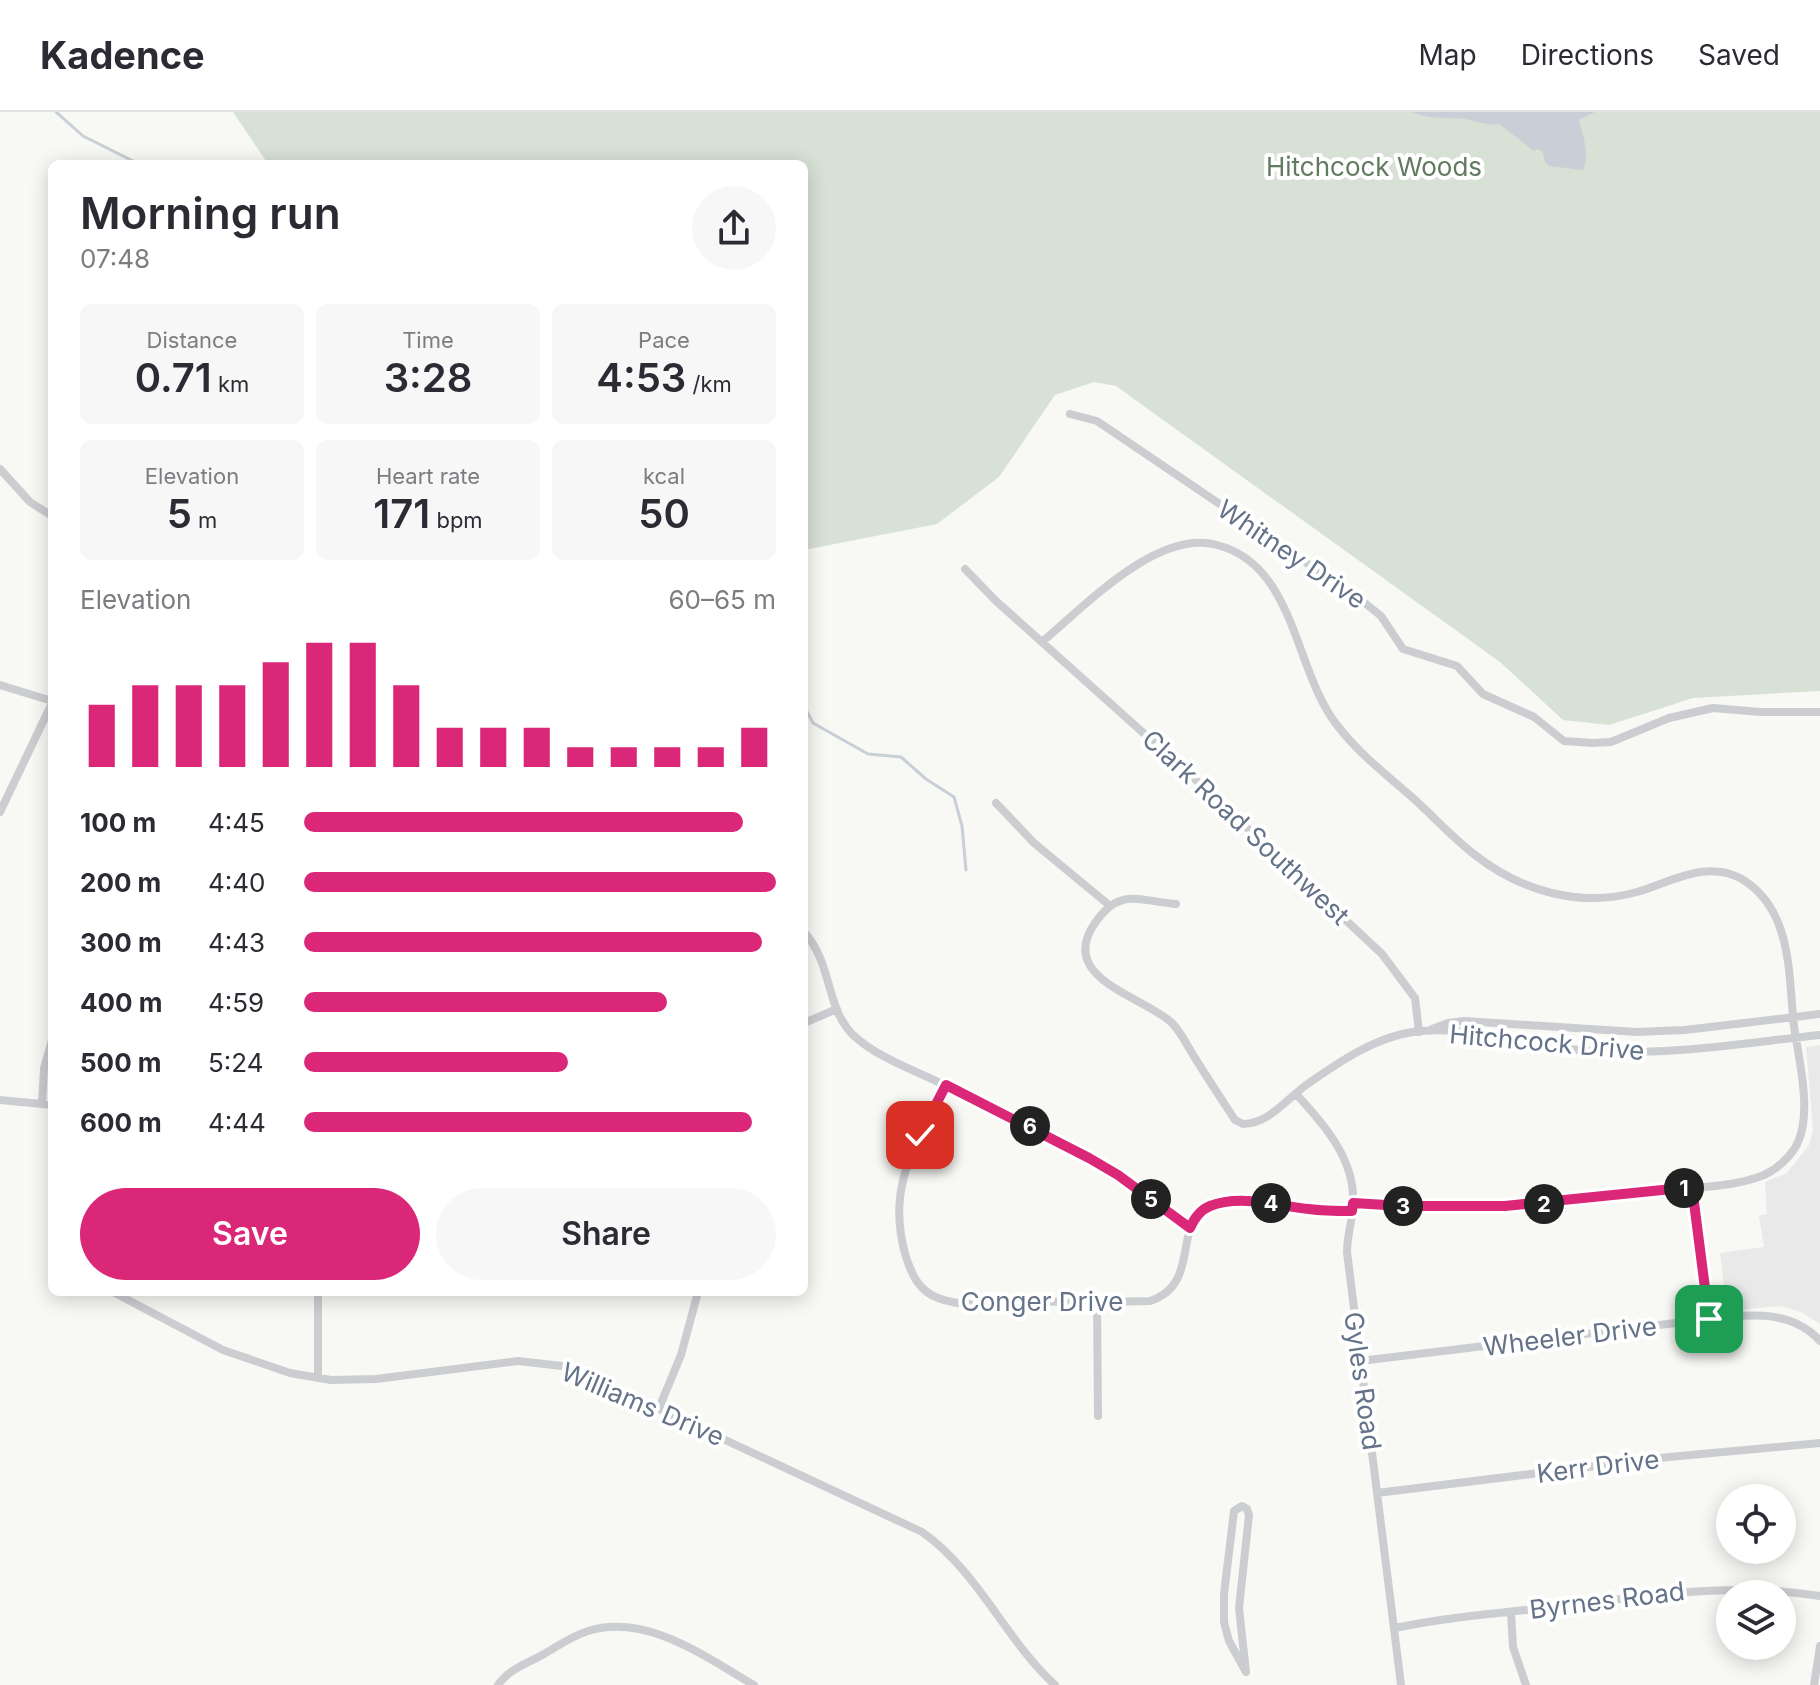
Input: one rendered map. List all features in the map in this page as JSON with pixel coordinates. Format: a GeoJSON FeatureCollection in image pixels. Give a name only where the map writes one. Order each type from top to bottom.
{"type":"FeatureCollection","features":[{"type":"Feature","properties":{"kind":"street","name":"Whitney Drive"},"geometry":{"type":"LineString","coordinates":[[1070,414],[1097,421],[1360,599],[1381,616],[1403,649],[1457,666],[1483,694],[1534,717],[1564,741],[1611,742],[1669,718],[1713,708],[1820,712]]}},
{"type":"Feature","properties":{"kind":"street"},"geometry":{"type":"LineString","coordinates":[[0,469],[30,502],[48,513]]}},
{"type":"Feature","properties":{"kind":"street"},"geometry":{"type":"LineString","coordinates":[[808,938],[823,960],[837,1009],[846,1027],[866,1045],[1089,1158],[1118,1175],[1190,1228],[1200,1212],[1223,1203],[1265,1203],[1310,1210],[1505,1206],[1692,1187],[1764,1174],[1781,1164],[1793,1150],[1804,1121],[1782,932],[1768,904],[1743,880],[1716,871],[1699,872],[1623,895],[1576,898],[1519,882],[1470,851],[1369,759],[1337,725],[1315,685],[1279,598],[1264,577],[1234,552],[1206,543],[1187,543],[1169,549],[1113,582],[1043,641]]}},
{"type":"Feature","properties":{"kind":"street","name":"Clark Road Southwest"},"geometry":{"type":"LineString","coordinates":[[965,569],[996,601],[1382,954],[1415,998],[1424,1031]]}},
{"type":"Feature","properties":{"kind":"street"},"geometry":{"type":"LineString","coordinates":[[0,685],[48,701]]}},
{"type":"Feature","properties":{"kind":"street"},"geometry":{"type":"LineString","coordinates":[[0,812],[48,710]]}},
{"type":"Feature","properties":{"kind":"street"},"geometry":{"type":"LineString","coordinates":[[996,803],[1034,843],[1109,905]]}},
{"type":"Feature","properties":{"kind":"street"},"geometry":{"type":"LineString","coordinates":[[1176,904],[1127,898],[1109,905],[1093,924],[1087,938],[1086,953],[1091,968],[1101,979],[1176,1027],[1235,1120],[1248,1124],[1265,1118],[1307,1083],[1367,1047],[1395,1036],[1424,1031]]}},
{"type":"Feature","properties":{"kind":"street"},"geometry":{"type":"LineString","coordinates":[[808,1021],[837,1009]]}},
{"type":"Feature","properties":{"kind":"street","name":"Hitchcock Drive"},"geometry":{"type":"LineString","coordinates":[[1424,1031],[1464,1021],[1614,1032],[1661,1032],[1820,1014]]}},
{"type":"Feature","properties":{"kind":"street","name":"Hitchcock Drive"},"geometry":{"type":"LineString","coordinates":[[1424,1031],[1488,1034],[1560,1048],[1611,1052],[1697,1050],[1820,1035]]}},
{"type":"Feature","properties":{"kind":"street"},"geometry":{"type":"LineString","coordinates":[[42,1104],[48,1054]]}},
{"type":"Feature","properties":{"kind":"street","name":"Conger Drive"},"geometry":{"type":"LineString","coordinates":[[946,1085],[904,1171],[899,1194],[901,1236],[913,1278],[933,1296],[950,1302],[1150,1301],[1164,1295],[1178,1280],[1190,1228]]}},
{"type":"Feature","properties":{"kind":"street","name":"Gyles Road"},"geometry":{"type":"LineString","coordinates":[[1296,1094],[1334,1140],[1350,1177],[1353,1207],[1347,1252],[1401,1685]]}},
{"type":"Feature","properties":{"kind":"street"},"geometry":{"type":"LineString","coordinates":[[0,1100],[48,1105]]}},
{"type":"Feature","properties":{"kind":"street"},"geometry":{"type":"LineString","coordinates":[[1692,1187],[1709,1319]]}},
{"type":"Feature","properties":{"kind":"street","name":"Williams Drive"},"geometry":{"type":"LineString","coordinates":[[121,1296],[223,1350],[290,1373],[318,1378],[376,1379],[438,1373],[504,1361],[533,1361],[578,1371],[890,1515],[936,1542],[960,1566],[1033,1663],[1055,1685]]}},
{"type":"Feature","properties":{"kind":"street"},"geometry":{"type":"LineString","coordinates":[[318,1296],[318,1378]]}},
{"type":"Feature","properties":{"kind":"street"},"geometry":{"type":"LineString","coordinates":[[659,1408],[681,1355],[697,1296]]}},
{"type":"Feature","properties":{"kind":"street"},"geometry":{"type":"LineString","coordinates":[[1097,1302],[1098,1416]]}},
{"type":"Feature","properties":{"kind":"street","name":"Wheeler Drive"},"geometry":{"type":"LineString","coordinates":[[1360,1361],[1709,1319],[1774,1316],[1800,1325],[1820,1341]]}},
{"type":"Feature","properties":{"kind":"street","name":"Kerr Drive"},"geometry":{"type":"LineString","coordinates":[[1377,1493],[1669,1457],[1820,1443]]}},
{"type":"Feature","properties":{"kind":"street"},"geometry":{"type":"LineString","coordinates":[[1246,1672],[1239,1608],[1249,1515],[1242,1506],[1234,1511],[1223,1609],[1229,1641],[1251,1685]]}},
{"type":"Feature","properties":{"kind":"street","name":"Byrnes Road"},"geometry":{"type":"LineString","coordinates":[[1395,1628],[1713,1589],[1765,1589],[1820,1596]]}},
{"type":"Feature","properties":{"kind":"street"},"geometry":{"type":"LineString","coordinates":[[1511,1612],[1513,1647],[1526,1685]]}},
{"type":"Feature","properties":{"kind":"street"},"geometry":{"type":"LineString","coordinates":[[498,1685],[510,1671],[573,1637],[595,1629],[619,1627],[656,1633],[754,1685]]}},
{"type":"Feature","properties":{"kind":"street"},"geometry":{"type":"LineString","coordinates":[[1814,1685],[1820,1646]]}},
{"type":"Feature","properties":{"kind":"shaded area"},"geometry":{"type":"Polygon","coordinates":[[[1412,112],[1595,112],[1579,120],[1586,151],[1583,170],[1549,166],[1542,151],[1534,151],[1499,124],[1412,112]]]}},
{"type":"Feature","properties":{"kind":"shaded area"},"geometry":{"type":"Polygon","coordinates":[[[1820,1045],[1820,1324],[1801,1312],[1780,1306],[1727,1311],[1720,1253],[1764,1247],[1759,1216],[1767,1214],[1765,1182],[1787,1173],[1809,1145],[1813,1130],[1806,1047],[1820,1045]]]}},
{"type":"Feature","properties":{"kind":"green space","name":"Hitchcock Woods"},"geometry":{"type":"Polygon","coordinates":[[[233,112],[1820,112],[1820,691],[1693,698],[1609,725],[1563,720],[1500,662],[1116,386],[1094,382],[1055,395],[999,477],[937,524],[808,549],[808,160],[265,160],[233,112]]]}},
{"type":"Feature","properties":{"kind":"waterway"},"geometry":{"type":"LineString","coordinates":[[56,112],[83,136],[131,160]]}},
{"type":"Feature","properties":{"kind":"waterway"},"geometry":{"type":"LineString","coordinates":[[808,714],[813,723],[868,754],[901,757],[926,779],[954,797],[962,826],[966,870]]}},
{"type":"Feature","properties":{"kind":"route"},"geometry":{"type":"LineString","coordinates":[[920,1135],[946,1085],[1089,1158],[1118,1175],[1190,1228],[1200,1212],[1223,1203],[1282,1204],[1310,1210],[1352,1211],[1353,1203],[1505,1206],[1692,1187],[1709,1319]]}}]}
